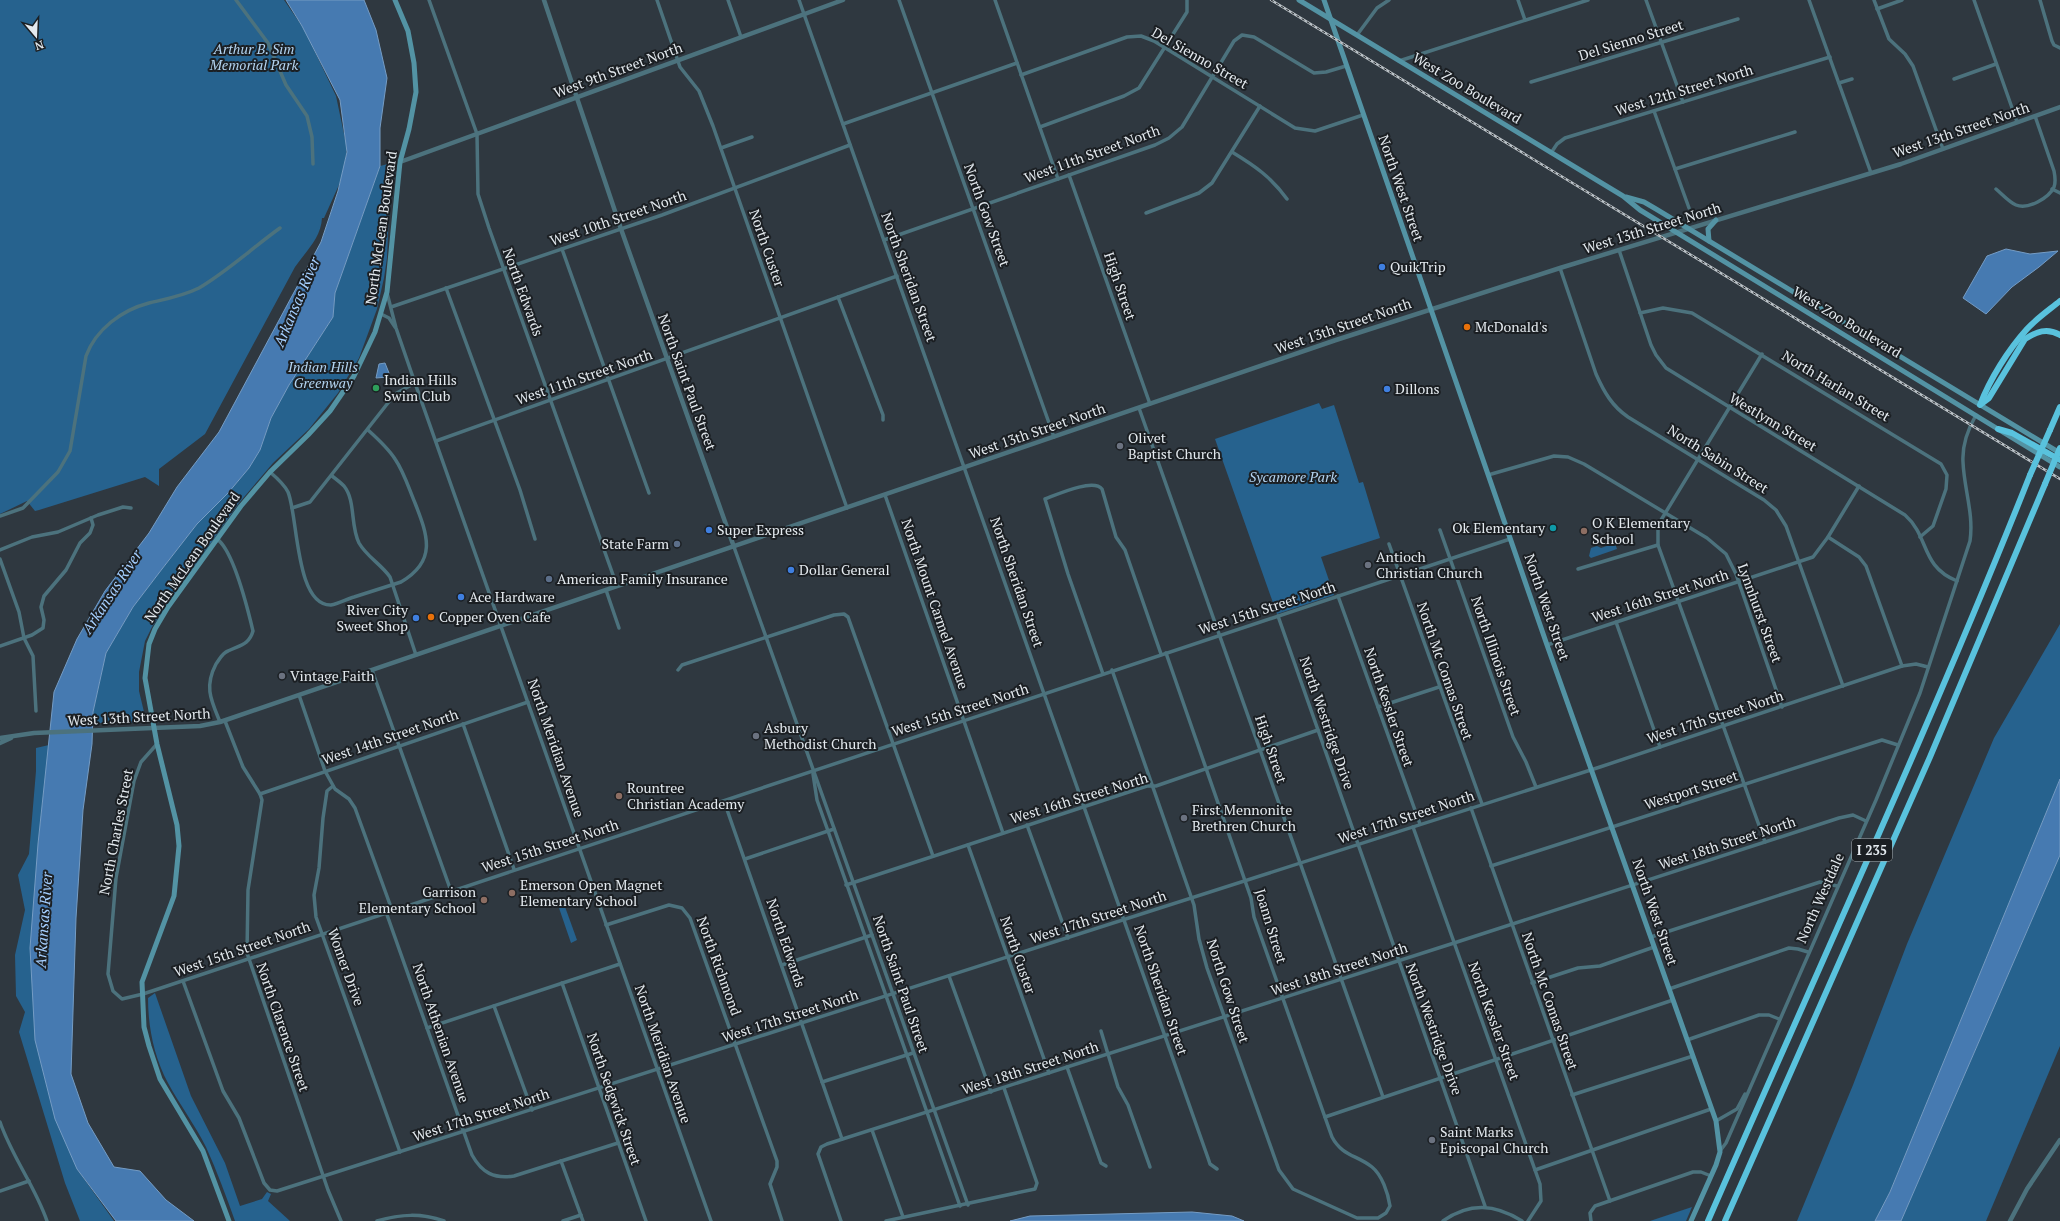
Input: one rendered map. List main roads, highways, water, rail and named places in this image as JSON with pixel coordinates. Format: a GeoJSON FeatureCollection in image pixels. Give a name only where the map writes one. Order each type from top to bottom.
{"type":"FeatureCollection","features":[{"type":"Feature","properties":{"kind":"highway"},"geometry":{"type":"LineString","coordinates":[[1980,405],[1984,394],[2018,340],[2028,328],[2060,301]]}},
{"type":"Feature","properties":{"kind":"highway"},"geometry":{"type":"LineString","coordinates":[[1980,405],[1989,398],[2025,339],[2034,333],[2043,331],[2060,334]]}},
{"type":"Feature","properties":{"kind":"highway","name":"I 235"},"geometry":{"type":"LineString","coordinates":[[1708,1221],[1921,737],[1983,592],[2030,475],[2060,407]]}},
{"type":"Feature","properties":{"kind":"highway"},"geometry":{"type":"LineString","coordinates":[[1998,429],[2012,432],[2060,460]]}},
{"type":"Feature","properties":{"kind":"highway","name":"I 235"},"geometry":{"type":"LineString","coordinates":[[1725,1221],[1930,757],[2060,448]]}},
{"type":"Feature","properties":{"kind":"main road","name":"North McLean Boulevard"},"geometry":{"type":"LineString","coordinates":[[229,1221],[213,1174],[203,1151],[160,1078],[154,1063],[144,1027],[142,982],[174,896],[179,846],[177,825],[157,744],[145,678],[149,644],[155,629],[168,607],[218,538],[270,472],[308,435],[342,395],[362,361],[375,332],[387,292],[400,162],[409,129],[416,92],[414,62],[408,31],[395,0]]}},
{"type":"Feature","properties":{"kind":"main road","name":"West Zoo Boulevard"},"geometry":{"type":"LineString","coordinates":[[1299,0],[1551,154],[1624,196],[1640,210],[1976,414],[2060,467]]}},
{"type":"Feature","properties":{"kind":"main road","name":"North West Street"},"geometry":{"type":"LineString","coordinates":[[1324,0],[1547,645],[1716,1121],[1720,1142],[1720,1152],[1691,1221]]}},
{"type":"Feature","properties":{"kind":"main road","name":"West Zoo Boulevard"},"geometry":{"type":"LineString","coordinates":[[1624,196],[1644,202],[2060,453]]}},
{"type":"Feature","properties":{"kind":"main road"},"geometry":{"type":"LineString","coordinates":[[1710,242],[1708,229],[1716,220]]}},
{"type":"Feature","properties":{"kind":"main road"},"geometry":{"type":"LineString","coordinates":[[1976,414],[1980,405]]}},
{"type":"Feature","properties":{"kind":"water","name":"Arkansas River"},"geometry":{"type":"Polygon","coordinates":[[[286,0],[364,0],[376,30],[387,78],[380,128],[380,166],[335,293],[333,317],[289,385],[271,418],[260,450],[249,468],[228,493],[197,524],[133,607],[106,653],[93,712],[92,744],[83,810],[76,918],[71,1074],[88,1123],[114,1167],[140,1171],[166,1200],[194,1221],[116,1221],[77,1169],[55,1119],[35,1040],[30,948],[38,844],[54,692],[77,639],[105,591],[149,533],[177,487],[219,432],[321,242],[338,191],[347,152],[340,100],[302,26],[286,0]]]}},
{"type":"Feature","properties":{"kind":"water"},"geometry":{"type":"Polygon","coordinates":[[[2006,249],[2030,254],[2058,251],[2012,287],[1986,314],[1963,298],[1987,256],[2006,249]]]}},
{"type":"Feature","properties":{"kind":"water"},"geometry":{"type":"Polygon","coordinates":[[[385,363],[389,373],[388,377],[376,378],[379,364],[385,363]]]}},
{"type":"Feature","properties":{"kind":"water"},"geometry":{"type":"Polygon","coordinates":[[[2060,779],[2060,855],[1901,1221],[1875,1221],[1890,1192],[2060,779]]]}},
{"type":"Feature","properties":{"kind":"water"},"geometry":{"type":"Polygon","coordinates":[[[1192,1212],[1232,1216],[1244,1221],[1010,1221],[1030,1216],[1192,1212]]]}},
{"type":"Feature","properties":{"kind":"railway"},"geometry":{"type":"LineString","coordinates":[[1271,0],[2060,479]]}},
{"type":"Feature","properties":{"kind":"place","name":"QuikTrip"},"geometry":{"type":"Point","coordinates":[1382,267]}},
{"type":"Feature","properties":{"kind":"place","name":"McDonald's"},"geometry":{"type":"Point","coordinates":[1467,327]}},
{"type":"Feature","properties":{"kind":"place","name":"Indian Hills Swim Club"},"geometry":{"type":"Point","coordinates":[376,388]}},
{"type":"Feature","properties":{"kind":"place","name":"Dillons"},"geometry":{"type":"Point","coordinates":[1387,389]}},
{"type":"Feature","properties":{"kind":"place","name":"Olivet Baptist Church"},"geometry":{"type":"Point","coordinates":[1120,446]}},
{"type":"Feature","properties":{"kind":"place","name":"Ok Elementary"},"geometry":{"type":"Point","coordinates":[1553,528]}},
{"type":"Feature","properties":{"kind":"place","name":"Super Express"},"geometry":{"type":"Point","coordinates":[709,530]}},
{"type":"Feature","properties":{"kind":"place","name":"O K Elementary School"},"geometry":{"type":"Point","coordinates":[1584,531]}},
{"type":"Feature","properties":{"kind":"place","name":"State Farm"},"geometry":{"type":"Point","coordinates":[677,544]}},
{"type":"Feature","properties":{"kind":"place","name":"Antioch Christian Church"},"geometry":{"type":"Point","coordinates":[1368,565]}},
{"type":"Feature","properties":{"kind":"place","name":"Dollar General"},"geometry":{"type":"Point","coordinates":[791,570]}},
{"type":"Feature","properties":{"kind":"place","name":"American Family Insurance"},"geometry":{"type":"Point","coordinates":[549,579]}},
{"type":"Feature","properties":{"kind":"place","name":"Ace Hardware"},"geometry":{"type":"Point","coordinates":[461,597]}},
{"type":"Feature","properties":{"kind":"place","name":"Copper Oven Cafe"},"geometry":{"type":"Point","coordinates":[431,617]}},
{"type":"Feature","properties":{"kind":"place","name":"River City Sweet Shop"},"geometry":{"type":"Point","coordinates":[416,618]}},
{"type":"Feature","properties":{"kind":"place","name":"Vintage Faith"},"geometry":{"type":"Point","coordinates":[282,676]}},
{"type":"Feature","properties":{"kind":"place","name":"Asbury Methodist Church"},"geometry":{"type":"Point","coordinates":[756,736]}},
{"type":"Feature","properties":{"kind":"place","name":"Rountree Christian Academy"},"geometry":{"type":"Point","coordinates":[619,796]}},
{"type":"Feature","properties":{"kind":"place","name":"First Mennonite Brethren Church"},"geometry":{"type":"Point","coordinates":[1184,818]}},
{"type":"Feature","properties":{"kind":"place","name":"Emerson Open Magnet Elementary School"},"geometry":{"type":"Point","coordinates":[512,893]}},
{"type":"Feature","properties":{"kind":"place","name":"Garrison Elementary School"},"geometry":{"type":"Point","coordinates":[484,900]}},
{"type":"Feature","properties":{"kind":"place","name":"Saint Marks Episcopal Church"},"geometry":{"type":"Point","coordinates":[1432,1140]}},
{"type":"Feature","properties":{"kind":"park label","name":"Arthur B. Sim Memorial Park"},"geometry":{"type":"Point","coordinates":[254,58]}},
{"type":"Feature","properties":{"kind":"park label","name":"Indian Hills Greenway"},"geometry":{"type":"Point","coordinates":[323,376]}},
{"type":"Feature","properties":{"kind":"park label","name":"Sycamore Park"},"geometry":{"type":"Point","coordinates":[1293,477]}}]}
